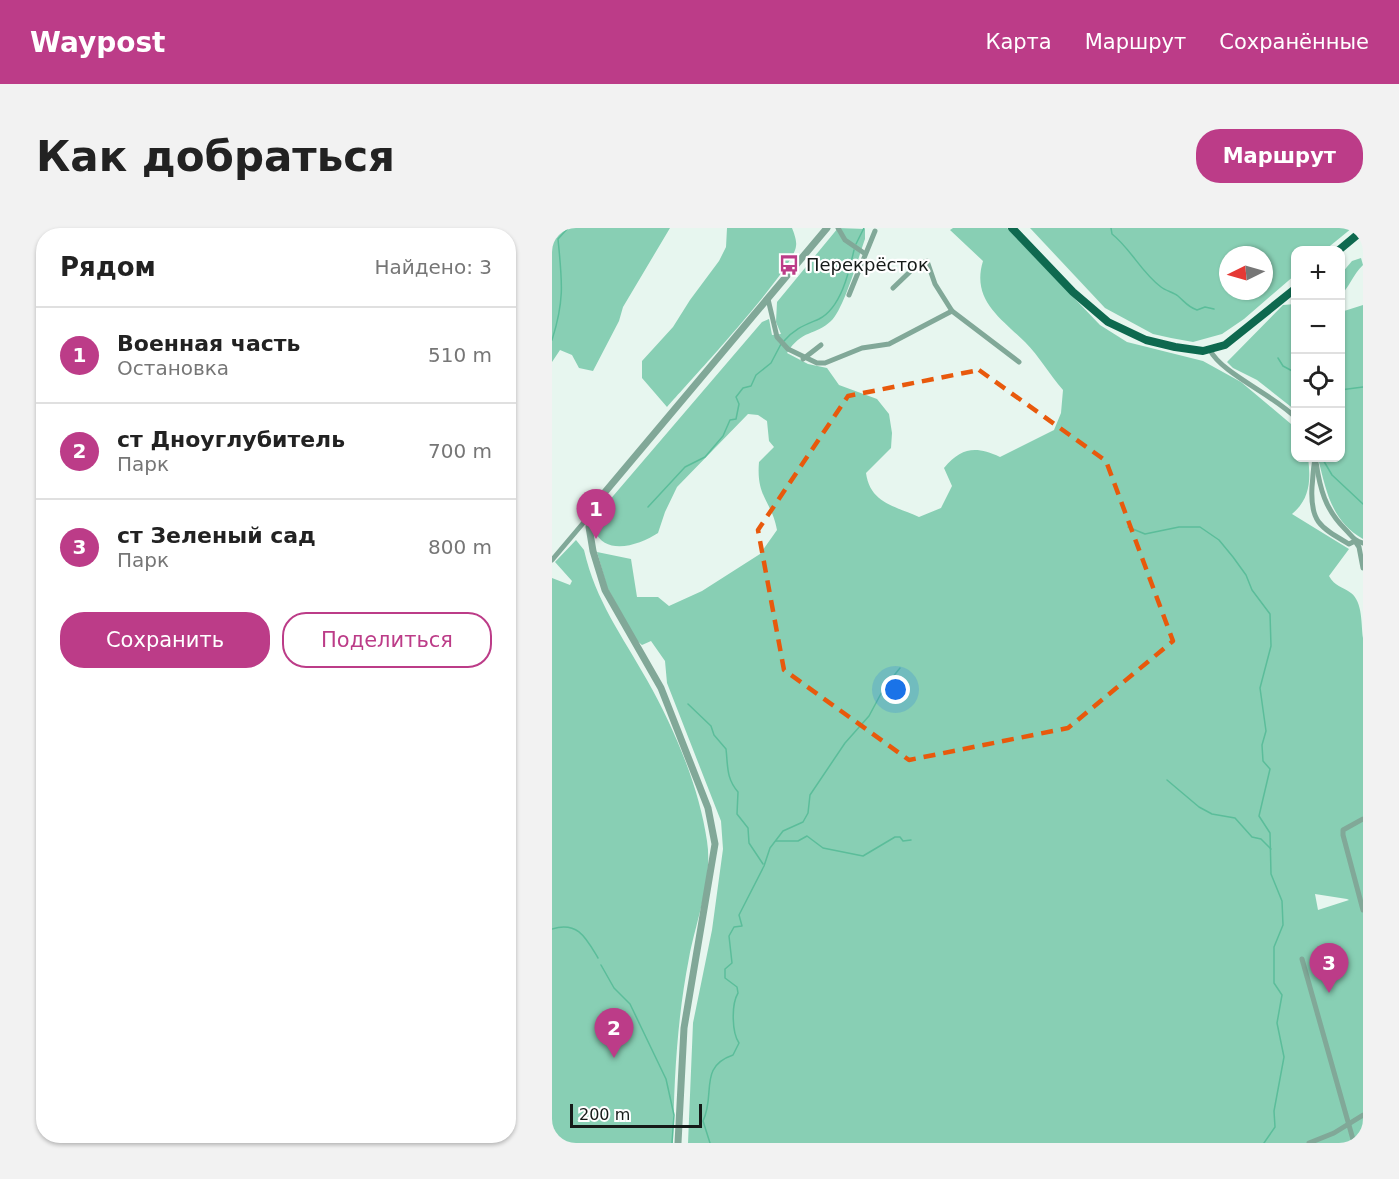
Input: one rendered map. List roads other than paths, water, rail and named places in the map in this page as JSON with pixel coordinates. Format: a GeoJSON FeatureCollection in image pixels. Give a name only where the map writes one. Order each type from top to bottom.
{"type":"FeatureCollection","features":[{"type":"Feature","properties":{"kind":"main road"},"geometry":{"type":"LineString","coordinates":[[1012,228],[1073,292],[1120,330],[1153,342],[1197,351],[1209,350],[1232,341],[1291,292]]}},
{"type":"Feature","properties":{"kind":"main road"},"geometry":{"type":"LineString","coordinates":[[1344,246],[1363,230]]}},
{"type":"Feature","properties":{"kind":"street"},"geometry":{"type":"LineString","coordinates":[[552,560],[591,514],[600,498],[827,228]]}},
{"type":"Feature","properties":{"kind":"street"},"geometry":{"type":"LineString","coordinates":[[838,228],[845,240],[864,253]]}},
{"type":"Feature","properties":{"kind":"street"},"geometry":{"type":"LineString","coordinates":[[849,295],[864,253],[875,231]]}},
{"type":"Feature","properties":{"kind":"street"},"geometry":{"type":"LineString","coordinates":[[893,288],[917,265],[927,261],[935,284],[952,311],[1020,362]]}},
{"type":"Feature","properties":{"kind":"street"},"geometry":{"type":"LineString","coordinates":[[768,299],[782,343],[803,359],[825,363],[862,348],[889,344],[952,311]]}},
{"type":"Feature","properties":{"kind":"street"},"geometry":{"type":"LineString","coordinates":[[803,359],[821,345]]}},
{"type":"Feature","properties":{"kind":"street"},"geometry":{"type":"LineString","coordinates":[[1209,350],[1224,367],[1261,389],[1291,414]]}},
{"type":"Feature","properties":{"kind":"street"},"geometry":{"type":"LineString","coordinates":[[1314,462],[1311,508],[1315,519],[1349,544],[1355,541],[1363,543]]}},
{"type":"Feature","properties":{"kind":"street"},"geometry":{"type":"LineString","coordinates":[[1316,462],[1324,502],[1335,520],[1359,547],[1363,568]]}},
{"type":"Feature","properties":{"kind":"street"},"geometry":{"type":"LineString","coordinates":[[591,514],[590,539],[605,591],[661,688],[708,808],[715,844],[684,1028],[678,1143]]}},
{"type":"Feature","properties":{"kind":"street"},"geometry":{"type":"LineString","coordinates":[[1363,819],[1343,830],[1343,835],[1363,910]]}},
{"type":"Feature","properties":{"kind":"street"},"geometry":{"type":"LineString","coordinates":[[1302,959],[1354,1143]]}},
{"type":"Feature","properties":{"kind":"street"},"geometry":{"type":"LineString","coordinates":[[1309,1143],[1334,1133],[1363,1115]]}},
{"type":"Feature","properties":{"kind":"waterway"},"geometry":{"type":"LineString","coordinates":[[552,340],[561,301],[558,239],[568,228]]}},
{"type":"Feature","properties":{"kind":"waterway"},"geometry":{"type":"LineString","coordinates":[[856,244],[864,228]]}},
{"type":"Feature","properties":{"kind":"waterway"},"geometry":{"type":"LineString","coordinates":[[1111,228],[1112,234],[1161,287],[1194,309],[1205,307],[1214,309]]}},
{"type":"Feature","properties":{"kind":"waterway"},"geometry":{"type":"LineString","coordinates":[[784,341],[796,330],[827,314],[833,307],[843,289],[854,250]]}},
{"type":"Feature","properties":{"kind":"waterway"},"geometry":{"type":"LineString","coordinates":[[648,507],[685,467],[705,457],[723,436],[730,420],[736,419],[739,404],[736,397],[743,388],[751,386],[756,375],[771,363],[781,344]]}},
{"type":"Feature","properties":{"kind":"waterway"},"geometry":{"type":"LineString","coordinates":[[1278,358],[1283,366],[1291,370]]}},
{"type":"Feature","properties":{"kind":"waterway"},"geometry":{"type":"LineString","coordinates":[[1345,389],[1363,387]]}},
{"type":"Feature","properties":{"kind":"waterway"},"geometry":{"type":"LineString","coordinates":[[1324,462],[1332,475],[1363,504]]}},
{"type":"Feature","properties":{"kind":"waterway"},"geometry":{"type":"LineString","coordinates":[[1128,527],[1145,534],[1179,527],[1200,527],[1219,540],[1233,557],[1246,575],[1252,590],[1270,614],[1271,646],[1260,688],[1266,731],[1262,745],[1263,761],[1270,769],[1259,816],[1270,833],[1271,874],[1282,901],[1283,925],[1274,947],[1274,983],[1282,995],[1277,1023],[1284,1057],[1274,1111],[1275,1127],[1264,1143]]}},
{"type":"Feature","properties":{"kind":"waterway"},"geometry":{"type":"LineString","coordinates":[[710,1143],[703,1121],[707,1111],[712,1074],[722,1060],[733,1055],[739,1043],[733,1019],[737,987],[725,978],[725,969],[732,963],[729,936],[734,927],[742,926],[739,915],[764,866],[770,848],[783,831],[803,822],[808,813],[810,795],[845,743],[869,716],[884,688],[900,668]]}},
{"type":"Feature","properties":{"kind":"waterway"},"geometry":{"type":"LineString","coordinates":[[688,704],[711,726],[714,735],[726,749],[729,777],[738,792],[737,814],[748,828],[749,843],[763,864]]}},
{"type":"Feature","properties":{"kind":"waterway"},"geometry":{"type":"LineString","coordinates":[[1167,780],[1199,807],[1212,814],[1235,818],[1252,837],[1261,839],[1271,849]]}},
{"type":"Feature","properties":{"kind":"waterway"},"geometry":{"type":"LineString","coordinates":[[776,841],[798,841],[807,836],[823,848],[863,856],[895,837],[900,837],[903,841],[911,840]]}},
{"type":"Feature","properties":{"kind":"waterway"},"geometry":{"type":"LineString","coordinates":[[552,929],[561,927],[575,929],[585,938],[598,958]]}},
{"type":"Feature","properties":{"kind":"waterway"},"geometry":{"type":"LineString","coordinates":[[601,965],[614,988],[630,1004],[666,1079],[674,1115],[672,1143]]}},
{"type":"Feature","properties":{"kind":"place","name":"Перекрёсток"},"geometry":{"type":"Point","coordinates":[789,265]}},
{"type":"Feature","properties":{"kind":"place","name":"Военная часть"},"geometry":{"type":"Point","coordinates":[596,539]}},
{"type":"Feature","properties":{"kind":"place","name":"ст Зеленый сад"},"geometry":{"type":"Point","coordinates":[1329,993]}},
{"type":"Feature","properties":{"kind":"place","name":"ст Дноуглубитель"},"geometry":{"type":"Point","coordinates":[614,1058]}}]}
